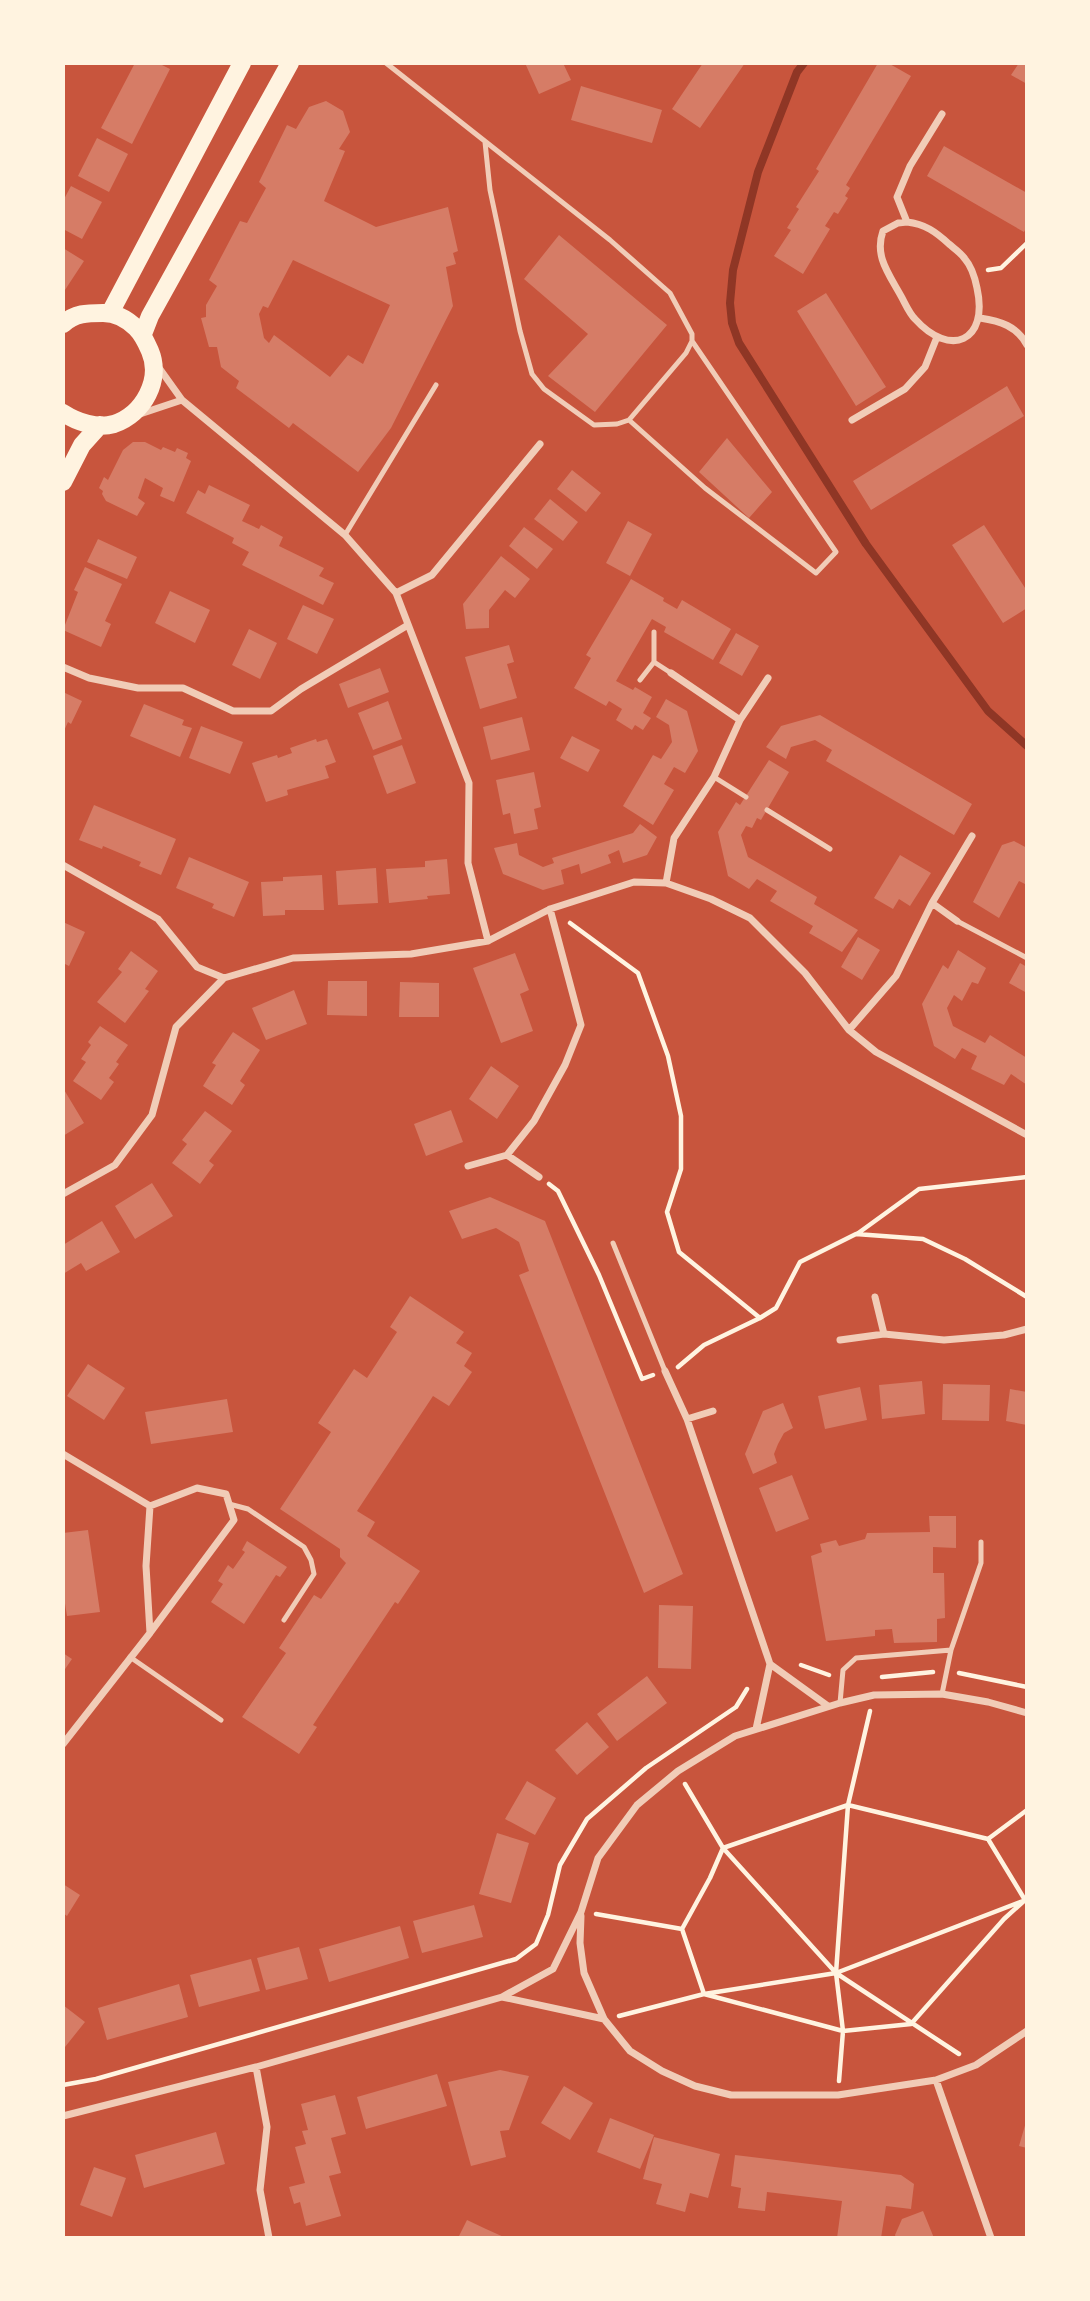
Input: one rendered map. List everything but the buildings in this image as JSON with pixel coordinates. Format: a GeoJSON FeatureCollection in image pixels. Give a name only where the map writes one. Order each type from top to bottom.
{"type":"FeatureCollection","features":[{"type":"Feature","properties":{"kind":"main road"},"geometry":{"type":"LineString","coordinates":[[110,313],[242,63]]}},
{"type":"Feature","properties":{"kind":"main road"},"geometry":{"type":"LineString","coordinates":[[143,334],[150,316],[290,63]]}},
{"type":"Feature","properties":{"kind":"main road"},"geometry":{"type":"LineString","coordinates":[[63,413],[85,423],[100,425],[113,424],[125,418],[138,408],[149,394],[154,360],[143,334],[127,320],[110,313],[82,313],[65,320]]}},
{"type":"Feature","properties":{"kind":"main road"},"geometry":{"type":"LineString","coordinates":[[63,482],[82,445],[100,425]]}},
{"type":"Feature","properties":{"kind":"street"},"geometry":{"type":"LineString","coordinates":[[907,222],[897,197],[910,166],[942,114]]}},
{"type":"Feature","properties":{"kind":"street"},"geometry":{"type":"LineString","coordinates":[[898,223],[919,223],[938,234],[965,258],[973,273],[979,295],[980,318],[970,335],[958,341],[949,342],[937,337],[913,317],[881,261],[880,240],[883,231],[898,223]]}},
{"type":"Feature","properties":{"kind":"street"},"geometry":{"type":"LineString","coordinates":[[980,318],[1002,321],[1027,345]]}},
{"type":"Feature","properties":{"kind":"street"},"geometry":{"type":"LineString","coordinates":[[852,420],[905,389],[925,367],[937,337]]}},
{"type":"Feature","properties":{"kind":"street"},"geometry":{"type":"LineString","coordinates":[[154,360],[182,400],[345,536],[396,593],[469,783],[468,863],[488,941]]}},
{"type":"Feature","properties":{"kind":"street"},"geometry":{"type":"LineString","coordinates":[[125,418],[182,400]]}},
{"type":"Feature","properties":{"kind":"street"},"geometry":{"type":"LineString","coordinates":[[396,593],[432,575],[540,444]]}},
{"type":"Feature","properties":{"kind":"street"},"geometry":{"type":"LineString","coordinates":[[63,667],[89,678],[138,688],[183,688],[233,711],[271,711],[301,689],[408,625]]}},
{"type":"Feature","properties":{"kind":"street"},"geometry":{"type":"LineString","coordinates":[[671,673],[740,720]]}},
{"type":"Feature","properties":{"kind":"street"},"geometry":{"type":"LineString","coordinates":[[666,883],[674,838],[714,777],[740,720],[768,678]]}},
{"type":"Feature","properties":{"kind":"street"},"geometry":{"type":"LineString","coordinates":[[849,1030],[896,976],[932,903],[972,836]]}},
{"type":"Feature","properties":{"kind":"street"},"geometry":{"type":"LineString","coordinates":[[63,865],[158,919],[197,967],[224,978]]}},
{"type":"Feature","properties":{"kind":"street"},"geometry":{"type":"LineString","coordinates":[[63,1194],[115,1165],[152,1115],[176,1027],[224,978],[293,958],[411,954],[488,941],[550,909],[634,883],[666,883],[711,899],[750,918],[805,974],[849,1030],[876,1052],[1027,1135]]}},
{"type":"Feature","properties":{"kind":"street"},"geometry":{"type":"LineString","coordinates":[[932,903],[957,921]]}},
{"type":"Feature","properties":{"kind":"street"},"geometry":{"type":"LineString","coordinates":[[468,1166],[507,1156],[534,1121],[565,1065],[581,1025],[550,909]]}},
{"type":"Feature","properties":{"kind":"street"},"geometry":{"type":"LineString","coordinates":[[507,1156],[539,1177]]}},
{"type":"Feature","properties":{"kind":"street"},"geometry":{"type":"LineString","coordinates":[[875,1297],[884,1334]]}},
{"type":"Feature","properties":{"kind":"street"},"geometry":{"type":"LineString","coordinates":[[840,1340],[884,1334],[944,1340],[1004,1335],[1027,1329]]}},
{"type":"Feature","properties":{"kind":"street"},"geometry":{"type":"LineString","coordinates":[[665,1371],[687,1419],[770,1664],[756,1729]]}},
{"type":"Feature","properties":{"kind":"street"},"geometry":{"type":"LineString","coordinates":[[687,1419],[713,1412]]}},
{"type":"Feature","properties":{"kind":"street"},"geometry":{"type":"LineString","coordinates":[[63,1454],[150,1506]]}},
{"type":"Feature","properties":{"kind":"street"},"geometry":{"type":"LineString","coordinates":[[63,1744],[234,1520],[226,1494],[197,1488],[150,1506]]}},
{"type":"Feature","properties":{"kind":"street"},"geometry":{"type":"LineString","coordinates":[[150,1506],[146,1566],[150,1633]]}},
{"type":"Feature","properties":{"kind":"street"},"geometry":{"type":"LineString","coordinates":[[770,1664],[828,1706]]}},
{"type":"Feature","properties":{"kind":"street"},"geometry":{"type":"LineString","coordinates":[[63,2116],[256,2067],[502,1997],[553,1969],[581,1912],[598,1857],[637,1805],[678,1771],[735,1737],[828,1706],[874,1695],[942,1694],[988,1702],[1027,1713]]}},
{"type":"Feature","properties":{"kind":"street"},"geometry":{"type":"LineString","coordinates":[[581,1912],[580,1943],[584,1973],[604,2019],[630,2051],[695,2087],[732,2095],[838,2095],[936,2080],[976,2065],[1027,2031]]}},
{"type":"Feature","properties":{"kind":"street"},"geometry":{"type":"LineString","coordinates":[[502,1997],[604,2019]]}},
{"type":"Feature","properties":{"kind":"street"},"geometry":{"type":"LineString","coordinates":[[256,2067],[267,2127],[260,2190],[269,2238]]}},
{"type":"Feature","properties":{"kind":"street"},"geometry":{"type":"LineString","coordinates":[[936,2080],[991,2238]]}},
{"type":"Feature","properties":{"kind":"lane"},"geometry":{"type":"LineString","coordinates":[[386,63],[610,240],[670,293],[692,334],[692,341],[686,354],[629,420],[617,424],[594,425],[544,389],[532,374],[520,331],[490,190],[485,142]]}},
{"type":"Feature","properties":{"kind":"lane"},"geometry":{"type":"LineString","coordinates":[[629,420],[705,488],[816,573],[836,552],[692,341]]}},
{"type":"Feature","properties":{"kind":"lane"},"geometry":{"type":"LineString","coordinates":[[345,536],[436,385]]}},
{"type":"Feature","properties":{"kind":"lane"},"geometry":{"type":"LineString","coordinates":[[640,680],[654,662],[654,632]]}},
{"type":"Feature","properties":{"kind":"lane"},"geometry":{"type":"LineString","coordinates":[[654,662],[671,673]]}},
{"type":"Feature","properties":{"kind":"lane"},"geometry":{"type":"LineString","coordinates":[[714,777],[746,797]]}},
{"type":"Feature","properties":{"kind":"lane"},"geometry":{"type":"LineString","coordinates":[[767,810],[830,849]]}},
{"type":"Feature","properties":{"kind":"lane"},"geometry":{"type":"LineString","coordinates":[[957,921],[1027,958]]}},
{"type":"Feature","properties":{"kind":"lane"},"geometry":{"type":"LineString","coordinates":[[613,1243],[665,1371]]}},
{"type":"Feature","properties":{"kind":"lane"},"geometry":{"type":"LineString","coordinates":[[229,1504],[248,1509],[304,1547],[311,1560],[314,1574],[284,1620]]}},
{"type":"Feature","properties":{"kind":"lane"},"geometry":{"type":"LineString","coordinates":[[942,1694],[951,1650],[981,1563],[981,1542]]}},
{"type":"Feature","properties":{"kind":"lane"},"geometry":{"type":"LineString","coordinates":[[840,1703],[843,1670],[856,1658],[951,1650]]}},
{"type":"Feature","properties":{"kind":"lane"},"geometry":{"type":"LineString","coordinates":[[131,1657],[221,1720]]}},
{"type":"Feature","properties":{"kind":"path"},"geometry":{"type":"LineString","coordinates":[[973,273],[1001,268],[1027,243]]}},
{"type":"Feature","properties":{"kind":"path"},"geometry":{"type":"LineString","coordinates":[[550,909],[638,974],[668,1056],[681,1116],[681,1169],[667,1212],[679,1251],[760,1318]]}},
{"type":"Feature","properties":{"kind":"path"},"geometry":{"type":"LineString","coordinates":[[539,1177],[558,1191],[599,1275],[642,1379],[680,1367],[704,1345],[776,1308],[800,1262],[856,1234],[919,1189],[1027,1177]]}},
{"type":"Feature","properties":{"kind":"path"},"geometry":{"type":"LineString","coordinates":[[856,1234],[923,1239],[965,1259],[1027,1297]]}},
{"type":"Feature","properties":{"kind":"path"},"geometry":{"type":"LineString","coordinates":[[783,1673],[802,1665],[842,1680]]}},
{"type":"Feature","properties":{"kind":"path"},"geometry":{"type":"LineString","coordinates":[[881,1677],[946,1671],[1027,1687]]}},
{"type":"Feature","properties":{"kind":"path"},"geometry":{"type":"LineString","coordinates":[[63,2085],[96,2079],[516,1959],[536,1944],[548,1915],[560,1865],[587,1819],[646,1768],[736,1707],[749,1684],[766,1681]]}},
{"type":"Feature","properties":{"kind":"path"},"geometry":{"type":"LineString","coordinates":[[838,2095],[843,2031],[836,1973],[848,1805],[874,1695]]}},
{"type":"Feature","properties":{"kind":"path"},"geometry":{"type":"LineString","coordinates":[[678,1771],[723,1848],[836,1973],[976,2065]]}},
{"type":"Feature","properties":{"kind":"path"},"geometry":{"type":"LineString","coordinates":[[704,1994],[682,1929],[723,1848],[848,1805],[988,1839],[1026,1900]]}},
{"type":"Feature","properties":{"kind":"path"},"geometry":{"type":"LineString","coordinates":[[988,1839],[1027,1810]]}},
{"type":"Feature","properties":{"kind":"path"},"geometry":{"type":"LineString","coordinates":[[604,2019],[704,1994],[836,1973],[1026,1900]]}},
{"type":"Feature","properties":{"kind":"path"},"geometry":{"type":"LineString","coordinates":[[704,1994],[843,2031],[911,2024],[1004,1919],[1026,1900]]}},
{"type":"Feature","properties":{"kind":"path"},"geometry":{"type":"LineString","coordinates":[[581,1912],[682,1929]]}},
{"type":"Feature","properties":{"kind":"waterway"},"geometry":{"type":"LineString","coordinates":[[804,63],[797,72],[758,172],[733,270],[730,303],[732,323],[739,343],[866,544],[988,711],[1027,746]]}}]}
